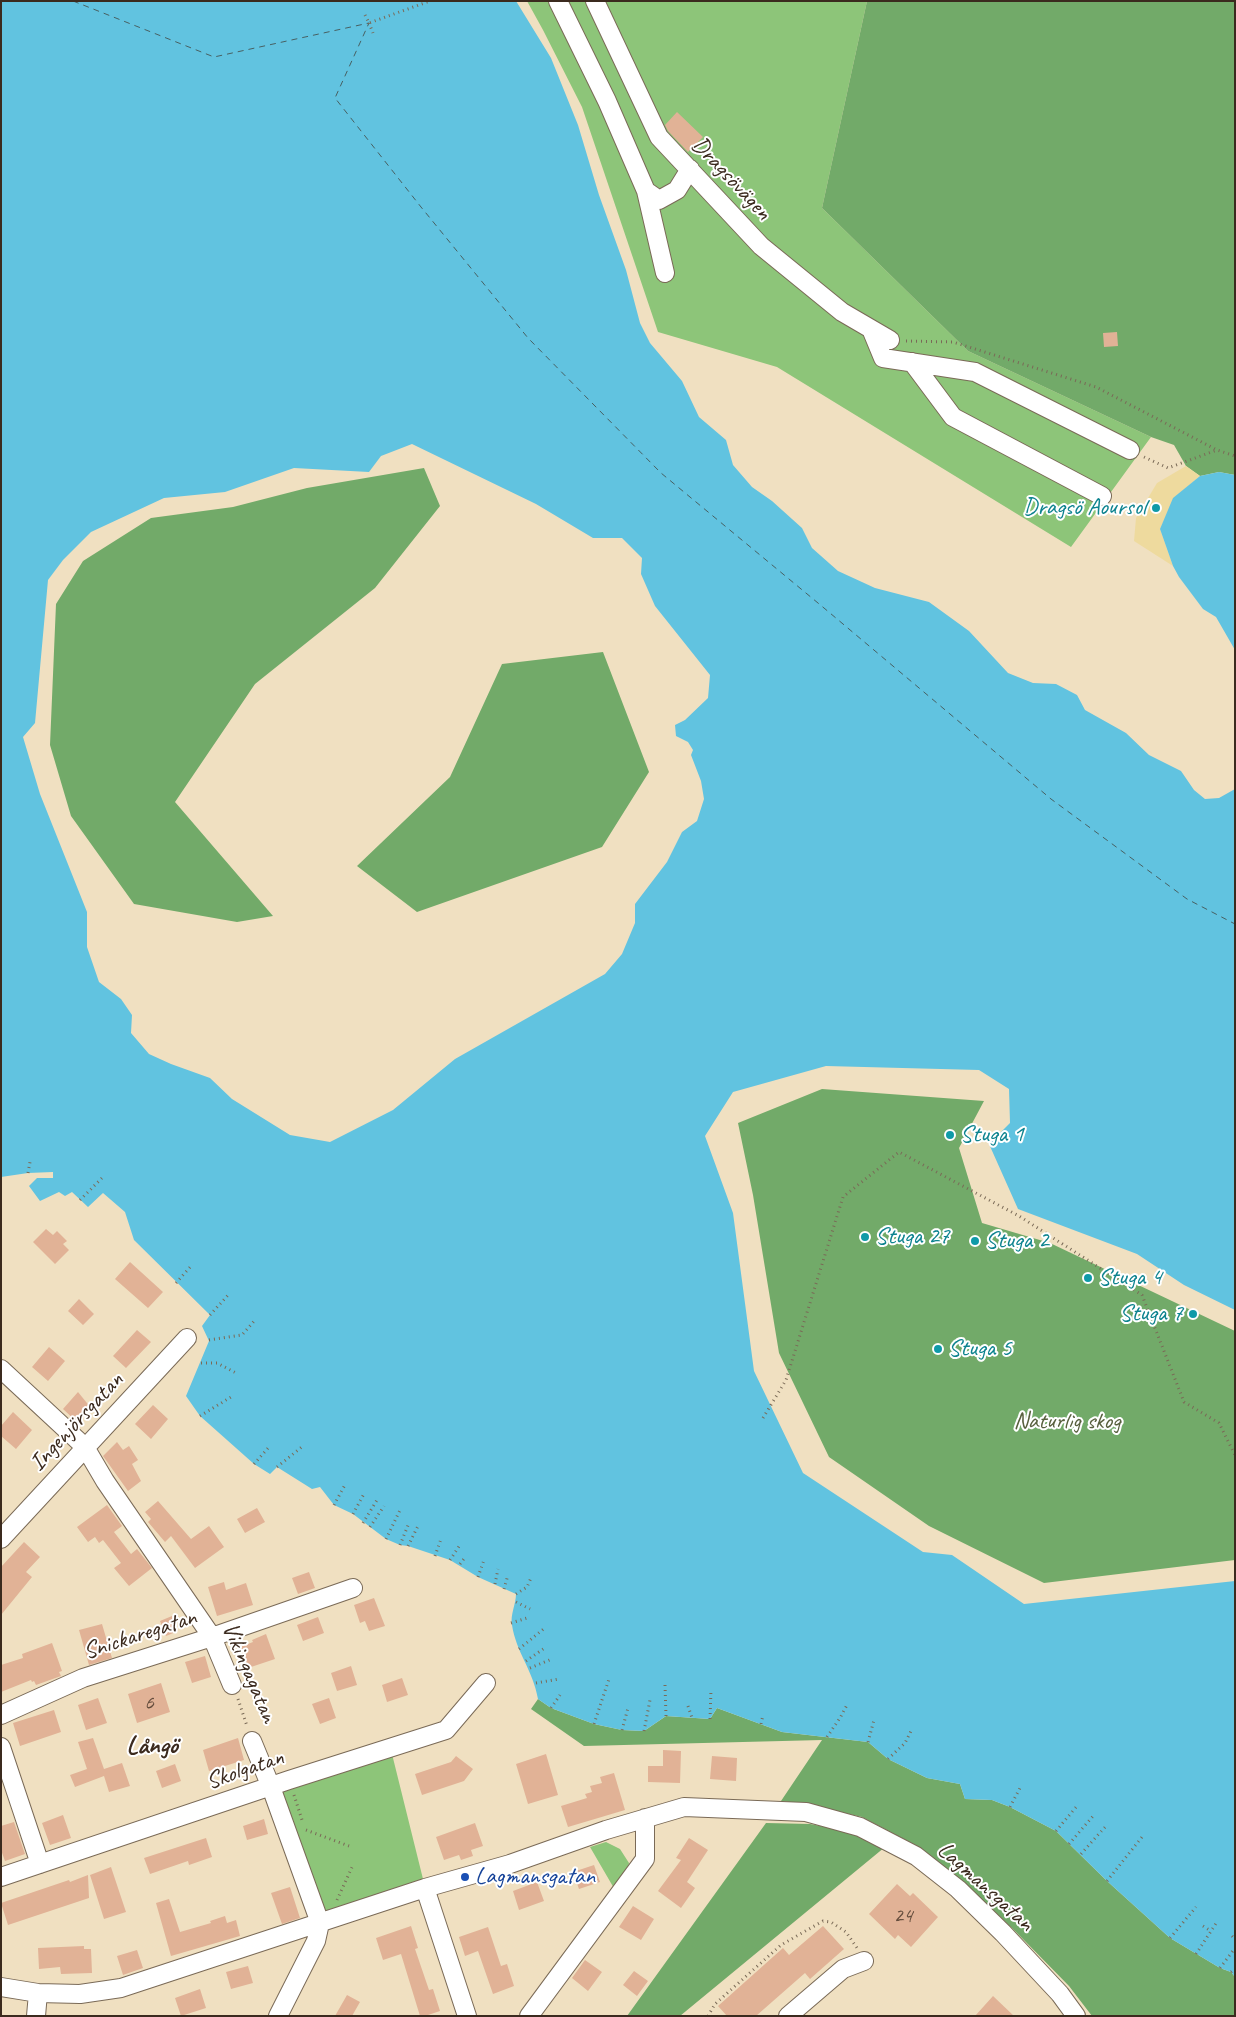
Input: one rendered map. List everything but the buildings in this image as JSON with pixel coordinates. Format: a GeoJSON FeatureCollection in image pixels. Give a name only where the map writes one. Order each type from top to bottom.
{"type":"FeatureCollection","features":[{"type":"Feature","properties":{"kind":"street"},"geometry":{"type":"LineString","coordinates":[[558,1],[607,101],[646,191],[665,273]]}},
{"type":"Feature","properties":{"kind":"street","name":"Dragsövägen"},"geometry":{"type":"LineString","coordinates":[[596,1],[660,137],[761,246],[842,312],[890,340]]}},
{"type":"Feature","properties":{"kind":"street"},"geometry":{"type":"LineString","coordinates":[[646,191],[659,200],[677,190],[690,170]]}},
{"type":"Feature","properties":{"kind":"street"},"geometry":{"type":"LineString","coordinates":[[871,329],[883,358],[975,372],[1130,450]]}},
{"type":"Feature","properties":{"kind":"street"},"geometry":{"type":"LineString","coordinates":[[912,362],[954,417],[1102,496]]}},
{"type":"Feature","properties":{"kind":"street","name":"Ingenjörsgatan"},"geometry":{"type":"LineString","coordinates":[[1,1539],[187,1338]]}},
{"type":"Feature","properties":{"kind":"street","name":"Vikingagatan"},"geometry":{"type":"LineString","coordinates":[[1,1369],[85,1447],[105,1481],[212,1637],[232,1685]]}},
{"type":"Feature","properties":{"kind":"street","name":"Snickaregatan"},"geometry":{"type":"LineString","coordinates":[[1,1715],[83,1678],[212,1637],[353,1588]]}},
{"type":"Feature","properties":{"kind":"street","name":"Skolgatan"},"geometry":{"type":"LineString","coordinates":[[1,1877],[446,1730],[486,1683]]}},
{"type":"Feature","properties":{"kind":"street","name":"Vikingagatan"},"geometry":{"type":"LineString","coordinates":[[252,1741],[271,1787],[320,1924]]}},
{"type":"Feature","properties":{"kind":"street"},"geometry":{"type":"LineString","coordinates":[[1,1747],[40,1864]]}},
{"type":"Feature","properties":{"kind":"street","name":"Lagmansgatan"},"geometry":{"type":"LineString","coordinates":[[1,1987],[38,1993],[80,1994],[120,1988],[425,1888],[510,1864],[684,1806],[806,1812],[860,1827],[916,1856],[958,1889],[1004,1933],[1060,1994],[1076,2016]]}},
{"type":"Feature","properties":{"kind":"street"},"geometry":{"type":"LineString","coordinates":[[530,2016],[645,1858],[645,1818]]}},
{"type":"Feature","properties":{"kind":"street"},"geometry":{"type":"LineString","coordinates":[[425,1888],[467,2016]]}},
{"type":"Feature","properties":{"kind":"street"},"geometry":{"type":"LineString","coordinates":[[278,2016],[316,1941],[320,1924]]}},
{"type":"Feature","properties":{"kind":"street"},"geometry":{"type":"LineString","coordinates":[[788,2016],[843,1969],[864,1961]]}},
{"type":"Feature","properties":{"kind":"street"},"geometry":{"type":"LineString","coordinates":[[36,2016],[38,1993]]}},
{"type":"Feature","properties":{"kind":"path"},"geometry":{"type":"LineString","coordinates":[[369,23],[430,1]]}},
{"type":"Feature","properties":{"kind":"path"},"geometry":{"type":"LineString","coordinates":[[365,15],[373,33]]}},
{"type":"Feature","properties":{"kind":"path"},"geometry":{"type":"LineString","coordinates":[[890,340],[953,342],[1096,387],[1217,450],[1235,456]]}},
{"type":"Feature","properties":{"kind":"path"},"geometry":{"type":"LineString","coordinates":[[1130,450],[1168,468],[1217,450]]}},
{"type":"Feature","properties":{"kind":"path"},"geometry":{"type":"LineString","coordinates":[[763,1418],[786,1380],[842,1197],[899,1152],[1019,1216],[1142,1295],[1184,1402],[1220,1424],[1235,1455]]}},
{"type":"Feature","properties":{"kind":"path"},"geometry":{"type":"LineString","coordinates":[[28,1173],[30,1162]]}},
{"type":"Feature","properties":{"kind":"path"},"geometry":{"type":"LineString","coordinates":[[80,1200],[102,1178]]}},
{"type":"Feature","properties":{"kind":"path"},"geometry":{"type":"LineString","coordinates":[[176,1283],[192,1265]]}},
{"type":"Feature","properties":{"kind":"path"},"geometry":{"type":"LineString","coordinates":[[210,1315],[229,1294]]}},
{"type":"Feature","properties":{"kind":"path"},"geometry":{"type":"LineString","coordinates":[[209,1340],[242,1335],[255,1320]]}},
{"type":"Feature","properties":{"kind":"path"},"geometry":{"type":"LineString","coordinates":[[201,1363],[217,1363],[238,1374]]}},
{"type":"Feature","properties":{"kind":"path"},"geometry":{"type":"LineString","coordinates":[[200,1416],[231,1397]]}},
{"type":"Feature","properties":{"kind":"path"},"geometry":{"type":"LineString","coordinates":[[277,1467],[303,1446]]}},
{"type":"Feature","properties":{"kind":"path"},"geometry":{"type":"LineString","coordinates":[[254,1464],[269,1447]]}},
{"type":"Feature","properties":{"kind":"path"},"geometry":{"type":"LineString","coordinates":[[334,1505],[346,1484]]}},
{"type":"Feature","properties":{"kind":"path"},"geometry":{"type":"LineString","coordinates":[[353,1514],[365,1492]]}},
{"type":"Feature","properties":{"kind":"path"},"geometry":{"type":"LineString","coordinates":[[363,1523],[377,1500]]}},
{"type":"Feature","properties":{"kind":"path"},"geometry":{"type":"LineString","coordinates":[[370,1527],[384,1506]]}},
{"type":"Feature","properties":{"kind":"path"},"geometry":{"type":"LineString","coordinates":[[386,1539],[400,1510]]}},
{"type":"Feature","properties":{"kind":"path"},"geometry":{"type":"LineString","coordinates":[[400,1545],[409,1522]]}},
{"type":"Feature","properties":{"kind":"path"},"geometry":{"type":"LineString","coordinates":[[408,1546],[418,1526]]}},
{"type":"Feature","properties":{"kind":"path"},"geometry":{"type":"LineString","coordinates":[[435,1556],[441,1539]]}},
{"type":"Feature","properties":{"kind":"path"},"geometry":{"type":"LineString","coordinates":[[450,1560],[460,1544]]}},
{"type":"Feature","properties":{"kind":"path"},"geometry":{"type":"LineString","coordinates":[[460,1564],[466,1556]]}},
{"type":"Feature","properties":{"kind":"path"},"geometry":{"type":"LineString","coordinates":[[478,1577],[484,1560]]}},
{"type":"Feature","properties":{"kind":"path"},"geometry":{"type":"LineString","coordinates":[[494,1584],[498,1569]]}},
{"type":"Feature","properties":{"kind":"path"},"geometry":{"type":"LineString","coordinates":[[504,1589],[508,1575]]}},
{"type":"Feature","properties":{"kind":"path"},"geometry":{"type":"LineString","coordinates":[[516,1594],[527,1587],[531,1578]]}},
{"type":"Feature","properties":{"kind":"path"},"geometry":{"type":"LineString","coordinates":[[516,1602],[530,1609]]}},
{"type":"Feature","properties":{"kind":"path"},"geometry":{"type":"LineString","coordinates":[[511,1623],[527,1618]]}},
{"type":"Feature","properties":{"kind":"path"},"geometry":{"type":"LineString","coordinates":[[519,1649],[546,1627]]}},
{"type":"Feature","properties":{"kind":"path"},"geometry":{"type":"LineString","coordinates":[[526,1661],[546,1648]]}},
{"type":"Feature","properties":{"kind":"path"},"geometry":{"type":"LineString","coordinates":[[530,1668],[552,1659]]}},
{"type":"Feature","properties":{"kind":"path"},"geometry":{"type":"LineString","coordinates":[[594,1724],[609,1678]]}},
{"type":"Feature","properties":{"kind":"path"},"geometry":{"type":"LineString","coordinates":[[536,1683],[559,1679]]}},
{"type":"Feature","properties":{"kind":"path","name":"Vikingagatan"},"geometry":{"type":"LineString","coordinates":[[232,1685],[252,1741]]}},
{"type":"Feature","properties":{"kind":"path"},"geometry":{"type":"LineString","coordinates":[[665,1685],[666,1716]]}},
{"type":"Feature","properties":{"kind":"path"},"geometry":{"type":"LineString","coordinates":[[710,1719],[711,1689]]}},
{"type":"Feature","properties":{"kind":"path"},"geometry":{"type":"LineString","coordinates":[[551,1708],[560,1695]]}},
{"type":"Feature","properties":{"kind":"path"},"geometry":{"type":"LineString","coordinates":[[644,1731],[650,1700]]}},
{"type":"Feature","properties":{"kind":"path"},"geometry":{"type":"LineString","coordinates":[[827,1737],[847,1704]]}},
{"type":"Feature","properties":{"kind":"path"},"geometry":{"type":"LineString","coordinates":[[688,1706],[692,1718]]}},
{"type":"Feature","properties":{"kind":"path"},"geometry":{"type":"LineString","coordinates":[[622,1730],[628,1708]]}},
{"type":"Feature","properties":{"kind":"path"},"geometry":{"type":"LineString","coordinates":[[761,1724],[763,1715]]}},
{"type":"Feature","properties":{"kind":"path"},"geometry":{"type":"LineString","coordinates":[[868,1742],[874,1720]]}},
{"type":"Feature","properties":{"kind":"path"},"geometry":{"type":"LineString","coordinates":[[888,1760],[905,1743],[911,1731]]}},
{"type":"Feature","properties":{"kind":"path"},"geometry":{"type":"LineString","coordinates":[[1010,1807],[1020,1788]]}},
{"type":"Feature","properties":{"kind":"path"},"geometry":{"type":"LineString","coordinates":[[1056,1831],[1077,1806]]}},
{"type":"Feature","properties":{"kind":"path"},"geometry":{"type":"LineString","coordinates":[[1069,1844],[1094,1814]]}},
{"type":"Feature","properties":{"kind":"path"},"geometry":{"type":"LineString","coordinates":[[1081,1854],[1106,1826]]}},
{"type":"Feature","properties":{"kind":"path"},"geometry":{"type":"LineString","coordinates":[[306,1830],[349,1846]]}},
{"type":"Feature","properties":{"kind":"path"},"geometry":{"type":"LineString","coordinates":[[1107,1881],[1142,1837]]}},
{"type":"Feature","properties":{"kind":"path"},"geometry":{"type":"LineString","coordinates":[[333,1907],[353,1865]]}},
{"type":"Feature","properties":{"kind":"path"},"geometry":{"type":"LineString","coordinates":[[1170,1938],[1196,1907]]}},
{"type":"Feature","properties":{"kind":"path"},"geometry":{"type":"LineString","coordinates":[[708,2016],[715,2004],[781,1945],[823,1921],[831,1922],[846,1932],[864,1961]]}},
{"type":"Feature","properties":{"kind":"path"},"geometry":{"type":"LineString","coordinates":[[1196,1954],[1217,1922]]}},
{"type":"Feature","properties":{"kind":"path"},"geometry":{"type":"LineString","coordinates":[[1203,1926],[1211,1931]]}},
{"type":"Feature","properties":{"kind":"path"},"geometry":{"type":"LineString","coordinates":[[1220,1968],[1235,1948]]}},
{"type":"Feature","properties":{"kind":"green space"},"geometry":{"type":"Polygon","coordinates":[[[527,1],[867,1],[822,208],[968,351],[1151,437],[1071,547],[777,367],[658,332],[582,107],[527,1]]]}},
{"type":"Feature","properties":{"kind":"green space"},"geometry":{"type":"Polygon","coordinates":[[[867,1],[1235,1],[1235,475],[1219,472],[1200,476],[1186,466],[1174,445],[1151,437],[968,351],[822,208],[867,1]]]}},
{"type":"Feature","properties":{"kind":"green space"},"geometry":{"type":"Polygon","coordinates":[[[424,468],[440,506],[375,588],[255,684],[175,802],[273,916],[237,922],[134,904],[71,816],[50,745],[56,604],[83,561],[151,518],[233,507],[307,488],[424,468]]]}},
{"type":"Feature","properties":{"kind":"green space"},"geometry":{"type":"Polygon","coordinates":[[[603,652],[649,772],[602,847],[417,912],[357,866],[450,777],[502,664],[603,652]]]}},
{"type":"Feature","properties":{"kind":"green space","name":"Naturlig skog"},"geometry":{"type":"Polygon","coordinates":[[[822,1089],[984,1101],[959,1148],[982,1223],[1050,1243],[1235,1331],[1235,1560],[1044,1583],[929,1526],[829,1457],[779,1353],[753,1195],[738,1123],[822,1089]]]}},
{"type":"Feature","properties":{"kind":"green space"},"geometry":{"type":"Polygon","coordinates":[[[538,1699],[551,1708],[594,1724],[622,1730],[644,1731],[666,1716],[710,1719],[717,1708],[782,1732],[868,1742],[888,1759],[927,1778],[960,1784],[965,1799],[992,1800],[1010,1807],[1056,1831],[1107,1881],[1170,1938],[1220,1968],[1231,1972],[1235,1977],[1235,2016],[1092,2016],[1069,1986],[1016,1932],[964,1882],[919,1847],[862,1817],[805,1804],[781,1801],[822,1740],[584,1746],[531,1709],[538,1699]]]}},
{"type":"Feature","properties":{"kind":"green space"},"geometry":{"type":"Polygon","coordinates":[[[392,1754],[423,1879],[321,1915],[279,1792],[392,1754]]]}},
{"type":"Feature","properties":{"kind":"green space"},"geometry":{"type":"Polygon","coordinates":[[[766,1823],[810,1824],[857,1833],[885,1847],[680,2016],[627,2016],[766,1823]]]}},
{"type":"Feature","properties":{"kind":"green space"},"geometry":{"type":"Polygon","coordinates":[[[606,1842],[620,1849],[629,1863],[627,1876],[615,1890],[590,1847],[606,1842]]]}},
{"type":"Feature","properties":{"kind":"sand","name":"Dragsö Aoursol"},"geometry":{"type":"Polygon","coordinates":[[[1186,466],[1200,476],[1174,498],[1160,529],[1173,566],[1134,541],[1136,518],[1157,483],[1186,466]]]}},
{"type":"Feature","properties":{"kind":"water"},"geometry":{"type":"Polygon","coordinates":[[[1,1],[516,1],[551,58],[578,125],[599,195],[626,270],[640,323],[650,343],[682,381],[699,417],[726,440],[733,465],[752,487],[772,501],[802,528],[812,548],[838,571],[875,588],[929,602],[969,631],[1008,673],[1033,683],[1056,684],[1077,695],[1085,710],[1126,733],[1149,755],[1181,771],[1194,790],[1205,799],[1219,798],[1235,789],[1235,1310],[1184,1285],[1137,1254],[1018,1209],[989,1144],[1010,1123],[1009,1089],[979,1070],[826,1066],[733,1092],[705,1136],[733,1213],[754,1371],[803,1473],[923,1552],[952,1555],[1024,1604],[1235,1581],[1235,1977],[1231,1972],[1220,1968],[1170,1938],[1107,1881],[1056,1831],[1010,1807],[992,1800],[965,1799],[960,1784],[927,1778],[888,1759],[868,1742],[782,1732],[717,1708],[710,1719],[666,1716],[644,1731],[622,1730],[594,1724],[551,1708],[538,1699],[536,1689],[514,1635],[512,1617],[516,1594],[478,1577],[450,1560],[386,1539],[353,1514],[334,1505],[320,1487],[312,1489],[277,1467],[270,1474],[254,1464],[200,1416],[186,1396],[209,1341],[202,1326],[210,1315],[134,1240],[125,1212],[103,1193],[88,1207],[72,1192],[65,1196],[59,1192],[40,1201],[29,1186],[37,1178],[53,1178],[53,1172],[1,1177],[1,1]],[[412,444],[381,456],[369,472],[294,468],[225,492],[164,498],[91,532],[63,560],[48,580],[35,723],[23,737],[40,794],[87,912],[87,947],[99,982],[121,999],[132,1015],[131,1033],[149,1054],[210,1078],[232,1099],[290,1135],[330,1142],[393,1110],[455,1059],[605,974],[622,954],[635,923],[635,904],[667,862],[682,832],[697,821],[704,799],[701,781],[691,755],[693,750],[688,742],[676,736],[675,725],[685,720],[708,698],[710,675],[655,606],[641,574],[642,558],[622,538],[593,538],[536,504],[412,444]]]}},
{"type":"Feature","properties":{"kind":"water"},"geometry":{"type":"Polygon","coordinates":[[[1219,472],[1235,475],[1235,650],[1216,617],[1203,609],[1179,577],[1173,566],[1160,529],[1173,498],[1200,476],[1219,472]]]}},
{"type":"Feature","properties":{"kind":"ferry route"},"geometry":{"type":"LineString","coordinates":[[73,1],[214,57],[369,23],[335,98],[528,338],[661,473],[1051,799],[1187,899],[1235,924]]}},
{"type":"Feature","properties":{"kind":"place","name":"Dragsö Aoursol"},"geometry":{"type":"Point","coordinates":[1156,508]}},
{"type":"Feature","properties":{"kind":"place","name":"Stuga 1"},"geometry":{"type":"Point","coordinates":[950,1135]}},
{"type":"Feature","properties":{"kind":"place","name":"Stuga 27"},"geometry":{"type":"Point","coordinates":[865,1237]}},
{"type":"Feature","properties":{"kind":"place","name":"Stuga 2"},"geometry":{"type":"Point","coordinates":[975,1241]}},
{"type":"Feature","properties":{"kind":"place","name":"Stuga 4"},"geometry":{"type":"Point","coordinates":[1088,1278]}},
{"type":"Feature","properties":{"kind":"place","name":"Stuga 7"},"geometry":{"type":"Point","coordinates":[1193,1314]}},
{"type":"Feature","properties":{"kind":"place","name":"Stuga 5"},"geometry":{"type":"Point","coordinates":[938,1349]}},
{"type":"Feature","properties":{"kind":"place","name":"Lagmansgatan"},"geometry":{"type":"Point","coordinates":[465,1877]}},
{"type":"Feature","properties":{"kind":"district","name":"Långö"},"geometry":{"type":"Point","coordinates":[152,1746]}}]}
